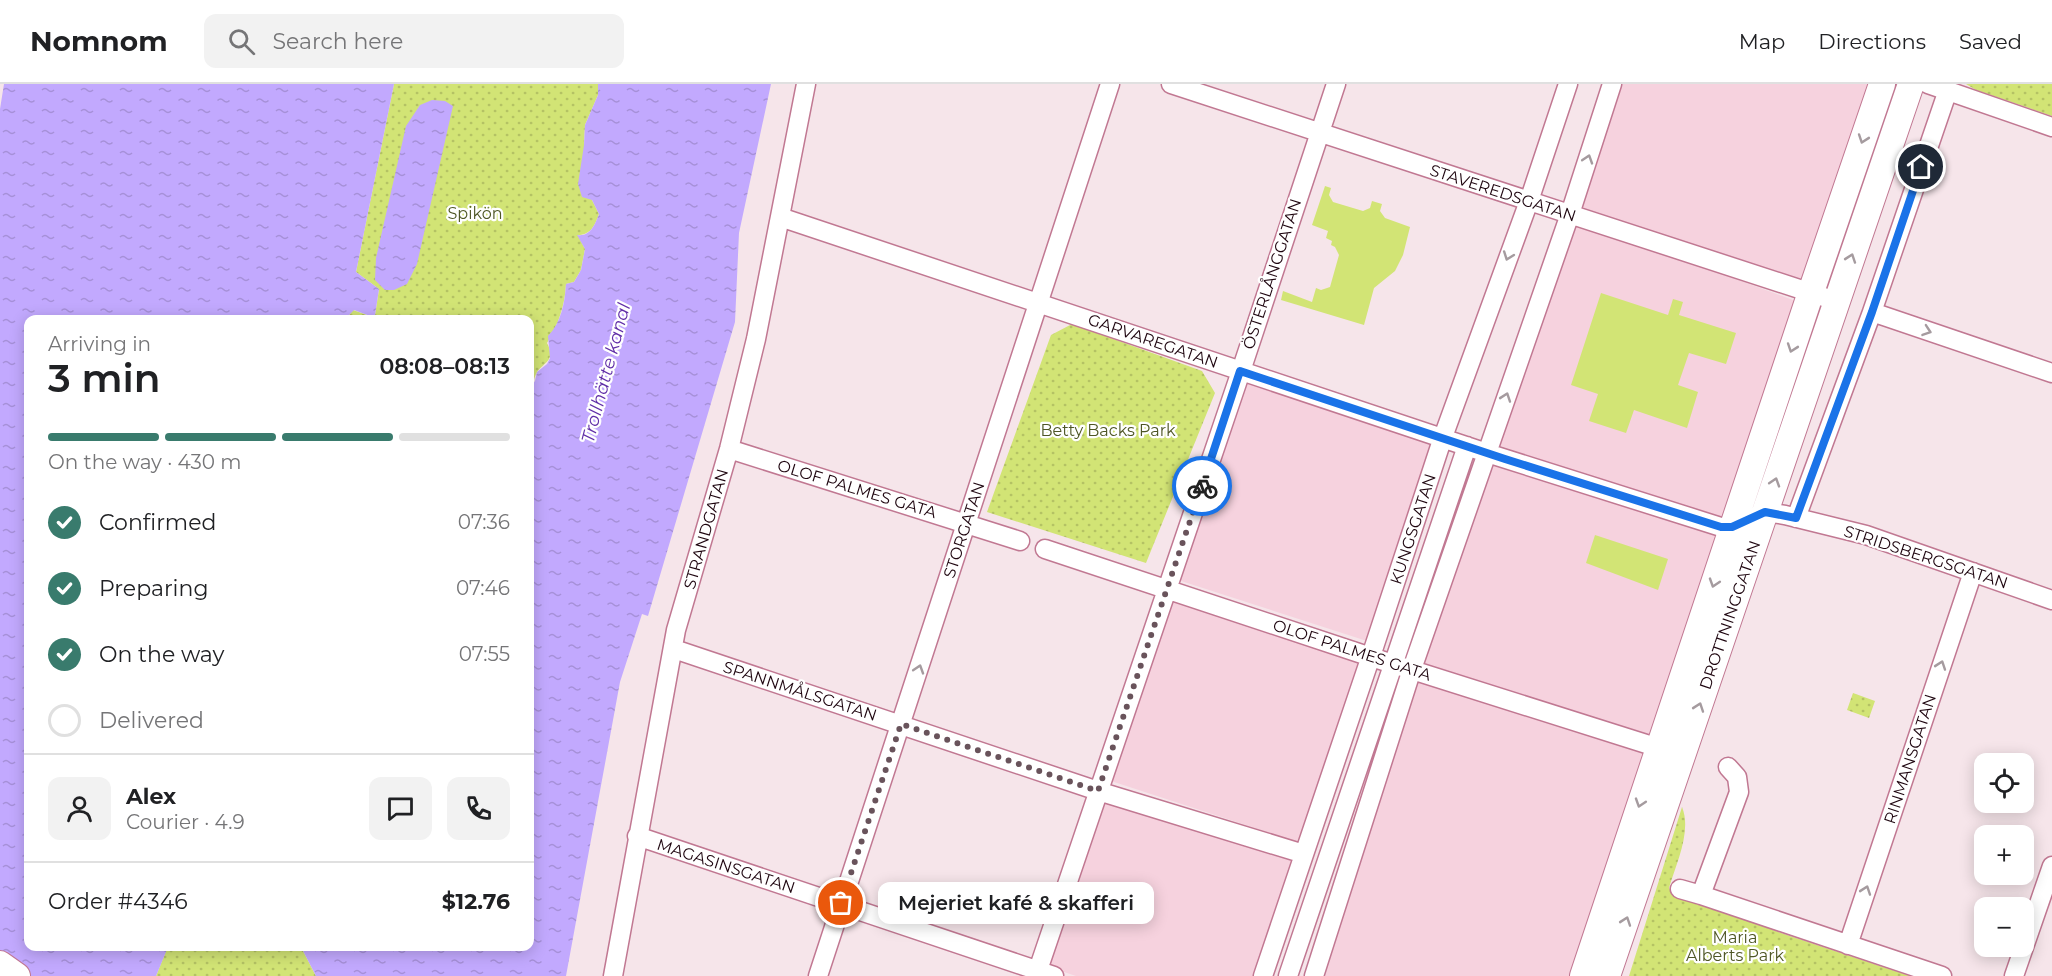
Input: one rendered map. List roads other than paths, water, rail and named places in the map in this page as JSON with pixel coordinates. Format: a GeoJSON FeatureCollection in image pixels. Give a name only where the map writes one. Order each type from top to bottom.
{"type":"FeatureCollection","features":[{"type":"Feature","properties":{"kind":"street","name":"STRANDGATAN"},"geometry":{"type":"LineString","coordinates":[[613,976],[676,630],[729,449],[756,339],[806,84]]}},
{"type":"Feature","properties":{"kind":"street","name":"STORGATAN"},"geometry":{"type":"LineString","coordinates":[[818,976],[1110,84]]}},
{"type":"Feature","properties":{"kind":"street","name":"STAVEREDSGATAN"},"geometry":{"type":"LineString","coordinates":[[1171,84],[1836,301]]}},
{"type":"Feature","properties":{"kind":"street","name":"ÖSTERLÅNGGATAN"},"geometry":{"type":"LineString","coordinates":[[1042,974],[1098,791],[1336,84]]}},
{"type":"Feature","properties":{"kind":"street","name":"KUNGSGATAN"},"geometry":{"type":"LineString","coordinates":[[1263,976],[1443,437],[1529,201],[1568,84]]}},
{"type":"Feature","properties":{"kind":"street"},"geometry":{"type":"LineString","coordinates":[[1314,976],[1412,669],[1570,214],[1612,84]]}},
{"type":"Feature","properties":{"kind":"street","name":"DROTTNINGGATAN"},"geometry":{"type":"LineString","coordinates":[[1583,976],[1882,84]]}},
{"type":"Feature","properties":{"kind":"street","name":"DROTTNINGGATAN"},"geometry":{"type":"LineString","coordinates":[[1607,976],[1911,84]]}},
{"type":"Feature","properties":{"kind":"street"},"geometry":{"type":"LineString","coordinates":[[1928,84],[2052,127]]}},
{"type":"Feature","properties":{"kind":"street"},"geometry":{"type":"LineString","coordinates":[[1796,518],[1872,312],[1948,90]]}},
{"type":"Feature","properties":{"kind":"street","name":"GARVAREGATAN"},"geometry":{"type":"LineString","coordinates":[[780,217],[1487,453],[1721,527],[1732,527]]}},
{"type":"Feature","properties":{"kind":"street"},"geometry":{"type":"LineString","coordinates":[[1872,312],[2052,373]]}},
{"type":"Feature","properties":{"kind":"street","name":"KUNGSGATAN"},"geometry":{"type":"LineString","coordinates":[[1288,976],[1467,446]]}},
{"type":"Feature","properties":{"kind":"street","name":"OLOF PALMES GATA"},"geometry":{"type":"LineString","coordinates":[[729,449],[1020,541]]}},
{"type":"Feature","properties":{"kind":"street"},"geometry":{"type":"LineString","coordinates":[[1732,527],[1765,512]]}},
{"type":"Feature","properties":{"kind":"street","name":"STRIDSBERGSGATAN"},"geometry":{"type":"LineString","coordinates":[[1765,512],[1866,535],[2052,600]]}},
{"type":"Feature","properties":{"kind":"street","name":"OLOF PALMES GATA"},"geometry":{"type":"LineString","coordinates":[[1045,549],[1371,657],[1659,748]]}},
{"type":"Feature","properties":{"kind":"street","name":"RINMANSGATAN"},"geometry":{"type":"LineString","coordinates":[[1848,945],[1973,572]]}},
{"type":"Feature","properties":{"kind":"street","name":"SPANNMÅLSGATAN"},"geometry":{"type":"LineString","coordinates":[[674,649],[1098,791],[1304,854]]}},
{"type":"Feature","properties":{"kind":"street"},"geometry":{"type":"LineString","coordinates":[[1701,895],[1738,792],[1737,777],[1728,767]]}},
{"type":"Feature","properties":{"kind":"street","name":"MAGASINSGATAN"},"geometry":{"type":"LineString","coordinates":[[637,836],[841,903],[1042,974]]}},
{"type":"Feature","properties":{"kind":"street"},"geometry":{"type":"LineString","coordinates":[[2014,976],[2052,866]]}},
{"type":"Feature","properties":{"kind":"street"},"geometry":{"type":"LineString","coordinates":[[1680,889],[1942,976]]}},
{"type":"Feature","properties":{"kind":"street"},"geometry":{"type":"LineString","coordinates":[[0,964],[17,976]]}},
{"type":"Feature","properties":{"kind":"water"},"geometry":{"type":"Polygon","coordinates":[[[4,84],[394,84],[356,272],[379,289],[375,315],[354,310],[349,315],[24,315],[24,951],[166,951],[156,976],[0,976],[0,109],[4,84]]]}},
{"type":"Feature","properties":{"kind":"water","name":"Trollhätte kanal"},"geometry":{"type":"Polygon","coordinates":[[[598,84],[771,84],[739,233],[735,322],[648,616],[642,614],[620,682],[566,976],[316,976],[303,951],[534,951],[534,382],[537,372],[547,364],[550,358],[548,336],[562,312],[566,284],[574,282],[581,270],[585,249],[577,235],[589,232],[599,214],[592,200],[582,197],[578,184],[585,125],[598,95],[598,84]]]}},
{"type":"Feature","properties":{"kind":"water"},"geometry":{"type":"Polygon","coordinates":[[[432,100],[445,101],[453,106],[417,264],[407,284],[394,290],[385,290],[375,280],[376,258],[406,126],[420,105],[432,100]]]}},
{"type":"Feature","properties":{"kind":"place","name":"Mejeriet kafé & skafferi"},"geometry":{"type":"Point","coordinates":[841,903]}},
{"type":"Feature","properties":{"kind":"park label","name":"Spikön"},"geometry":{"type":"Point","coordinates":[475,213]}},
{"type":"Feature","properties":{"kind":"park label","name":"Betty Backs Park"},"geometry":{"type":"Point","coordinates":[1108,430]}},
{"type":"Feature","properties":{"kind":"park label","name":"Maria Alberts Park"},"geometry":{"type":"Point","coordinates":[1735,946]}}]}
